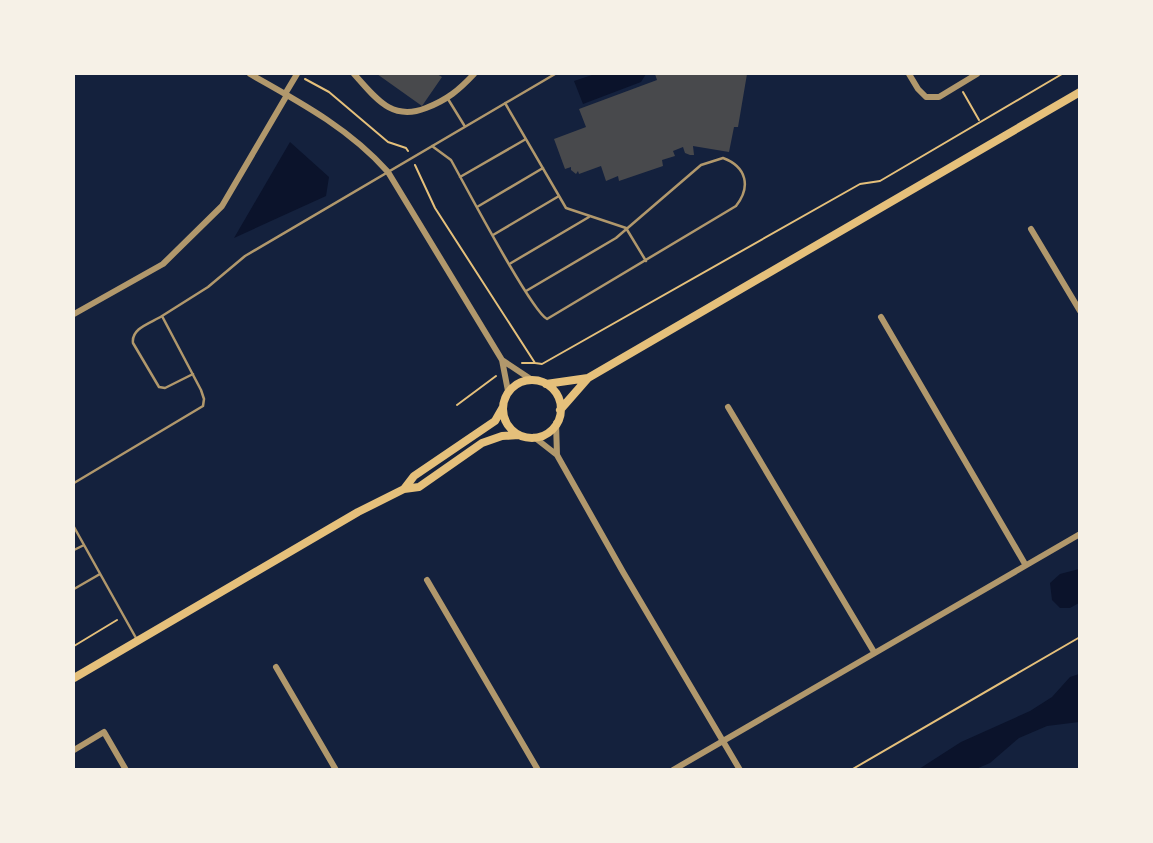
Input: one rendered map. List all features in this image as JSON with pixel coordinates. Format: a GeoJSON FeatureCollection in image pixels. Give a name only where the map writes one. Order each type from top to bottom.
{"type":"FeatureCollection","features":[{"type":"Feature","properties":{"kind":"main road"},"geometry":{"type":"LineString","coordinates":[[74,678],[358,512],[404,489],[419,487],[482,443],[502,436],[534,437],[547,433],[556,423],[560,410],[588,378],[1080,92]]}},
{"type":"Feature","properties":{"kind":"main road"},"geometry":{"type":"LineString","coordinates":[[404,489],[414,476],[495,421],[508,391],[523,381],[546,384],[588,378]]}},
{"type":"Feature","properties":{"kind":"main road"},"geometry":{"type":"LineString","coordinates":[[546,384],[557,395],[560,410]]}},
{"type":"Feature","properties":{"kind":"main road"},"geometry":{"type":"LineString","coordinates":[[503,407],[505,420],[519,435]]}},
{"type":"Feature","properties":{"kind":"street"},"geometry":{"type":"LineString","coordinates":[[250,74],[354,138],[388,172],[502,360],[508,391]]}},
{"type":"Feature","properties":{"kind":"street"},"geometry":{"type":"LineString","coordinates":[[74,313],[163,264],[222,206],[297,74]]}},
{"type":"Feature","properties":{"kind":"street"},"geometry":{"type":"LineString","coordinates":[[354,74],[377,100],[399,112],[413,113],[448,99],[474,74]]}},
{"type":"Feature","properties":{"kind":"street"},"geometry":{"type":"LineString","coordinates":[[909,74],[926,97],[939,97],[977,74]]}},
{"type":"Feature","properties":{"kind":"street"},"geometry":{"type":"LineString","coordinates":[[1031,229],[1080,311]]}},
{"type":"Feature","properties":{"kind":"street"},"geometry":{"type":"LineString","coordinates":[[881,317],[1025,564]]}},
{"type":"Feature","properties":{"kind":"street"},"geometry":{"type":"LineString","coordinates":[[502,360],[531,380]]}},
{"type":"Feature","properties":{"kind":"street"},"geometry":{"type":"LineString","coordinates":[[728,407],[874,652]]}},
{"type":"Feature","properties":{"kind":"street"},"geometry":{"type":"LineString","coordinates":[[556,423],[557,455]]}},
{"type":"Feature","properties":{"kind":"street"},"geometry":{"type":"LineString","coordinates":[[534,437],[557,455],[740,769]]}},
{"type":"Feature","properties":{"kind":"street"},"geometry":{"type":"LineString","coordinates":[[673,769],[1080,534]]}},
{"type":"Feature","properties":{"kind":"street"},"geometry":{"type":"LineString","coordinates":[[427,580],[538,769]]}},
{"type":"Feature","properties":{"kind":"street"},"geometry":{"type":"LineString","coordinates":[[276,667],[336,769]]}},
{"type":"Feature","properties":{"kind":"street"},"geometry":{"type":"LineString","coordinates":[[74,750],[104,732],[126,769]]}},
{"type":"Feature","properties":{"kind":"lane"},"geometry":{"type":"LineString","coordinates":[[193,374],[165,388],[159,387],[133,344],[132,336],[135,331],[208,287],[245,256],[555,74]]}},
{"type":"Feature","properties":{"kind":"lane"},"geometry":{"type":"LineString","coordinates":[[448,99],[464,125]]}},
{"type":"Feature","properties":{"kind":"lane"},"geometry":{"type":"LineString","coordinates":[[505,103],[566,208],[626,228],[646,261]]}},
{"type":"Feature","properties":{"kind":"lane"},"geometry":{"type":"LineString","coordinates":[[460,177],[526,139]]}},
{"type":"Feature","properties":{"kind":"lane"},"geometry":{"type":"LineString","coordinates":[[432,146],[451,160],[477,207],[494,235],[526,291],[541,316],[547,319],[736,206],[746,190],[744,175],[723,158],[708,161],[596,252],[526,291]]}},
{"type":"Feature","properties":{"kind":"lane"},"geometry":{"type":"LineString","coordinates":[[477,207],[543,168]]}},
{"type":"Feature","properties":{"kind":"lane"},"geometry":{"type":"LineString","coordinates":[[494,235],[559,196]]}},
{"type":"Feature","properties":{"kind":"lane"},"geometry":{"type":"LineString","coordinates":[[510,263],[589,217]]}},
{"type":"Feature","properties":{"kind":"lane"},"geometry":{"type":"LineString","coordinates":[[74,483],[203,405],[204,399],[193,374],[162,316]]}},
{"type":"Feature","properties":{"kind":"lane"},"geometry":{"type":"LineString","coordinates":[[74,527],[138,640]]}},
{"type":"Feature","properties":{"kind":"lane"},"geometry":{"type":"LineString","coordinates":[[74,550],[84,545]]}},
{"type":"Feature","properties":{"kind":"lane"},"geometry":{"type":"LineString","coordinates":[[74,589],[100,574]]}},
{"type":"Feature","properties":{"kind":"path"},"geometry":{"type":"LineString","coordinates":[[297,74],[328,92],[388,142],[406,148],[411,158]]}},
{"type":"Feature","properties":{"kind":"path"},"geometry":{"type":"LineString","coordinates":[[959,85],[979,120]]}},
{"type":"Feature","properties":{"kind":"path"},"geometry":{"type":"LineString","coordinates":[[511,366],[517,362],[535,363]]}},
{"type":"Feature","properties":{"kind":"path"},"geometry":{"type":"LineString","coordinates":[[457,405],[504,370]]}},
{"type":"Feature","properties":{"kind":"path"},"geometry":{"type":"LineString","coordinates":[[74,646],[123,615]]}},
{"type":"Feature","properties":{"kind":"path"},"geometry":{"type":"LineString","coordinates":[[851,769],[1080,637]]}},
{"type":"Feature","properties":{"kind":"water"},"geometry":{"type":"Polygon","coordinates":[[[595,74],[646,74],[641,82],[583,104],[574,81],[595,74]]]}},
{"type":"Feature","properties":{"kind":"water"},"geometry":{"type":"Polygon","coordinates":[[[290,142],[329,177],[326,196],[234,238],[290,142]]]}},
{"type":"Feature","properties":{"kind":"water"},"geometry":{"type":"Polygon","coordinates":[[[1079,569],[1079,603],[1070,608],[1060,608],[1052,600],[1050,583],[1060,574],[1079,569]]]}},
{"type":"Feature","properties":{"kind":"water"},"geometry":{"type":"Polygon","coordinates":[[[1079,674],[1079,722],[1047,726],[1019,738],[990,763],[976,769],[919,769],[961,742],[1030,711],[1052,697],[1070,677],[1079,674]]]}},
{"type":"Feature","properties":{"kind":"building"},"geometry":{"type":"Polygon","coordinates":[[[377,74],[437,74],[442,77],[422,106],[377,74]]]}},
{"type":"Feature","properties":{"kind":"building"},"geometry":{"type":"Polygon","coordinates":[[[655,74],[747,74],[738,127],[734,127],[729,152],[693,146],[694,155],[690,155],[685,153],[683,147],[673,151],[675,156],[662,160],[663,166],[619,181],[618,176],[606,181],[601,166],[579,174],[578,171],[576,174],[571,170],[571,167],[565,169],[554,139],[586,127],[579,109],[657,80],[655,74]]]}}]}
